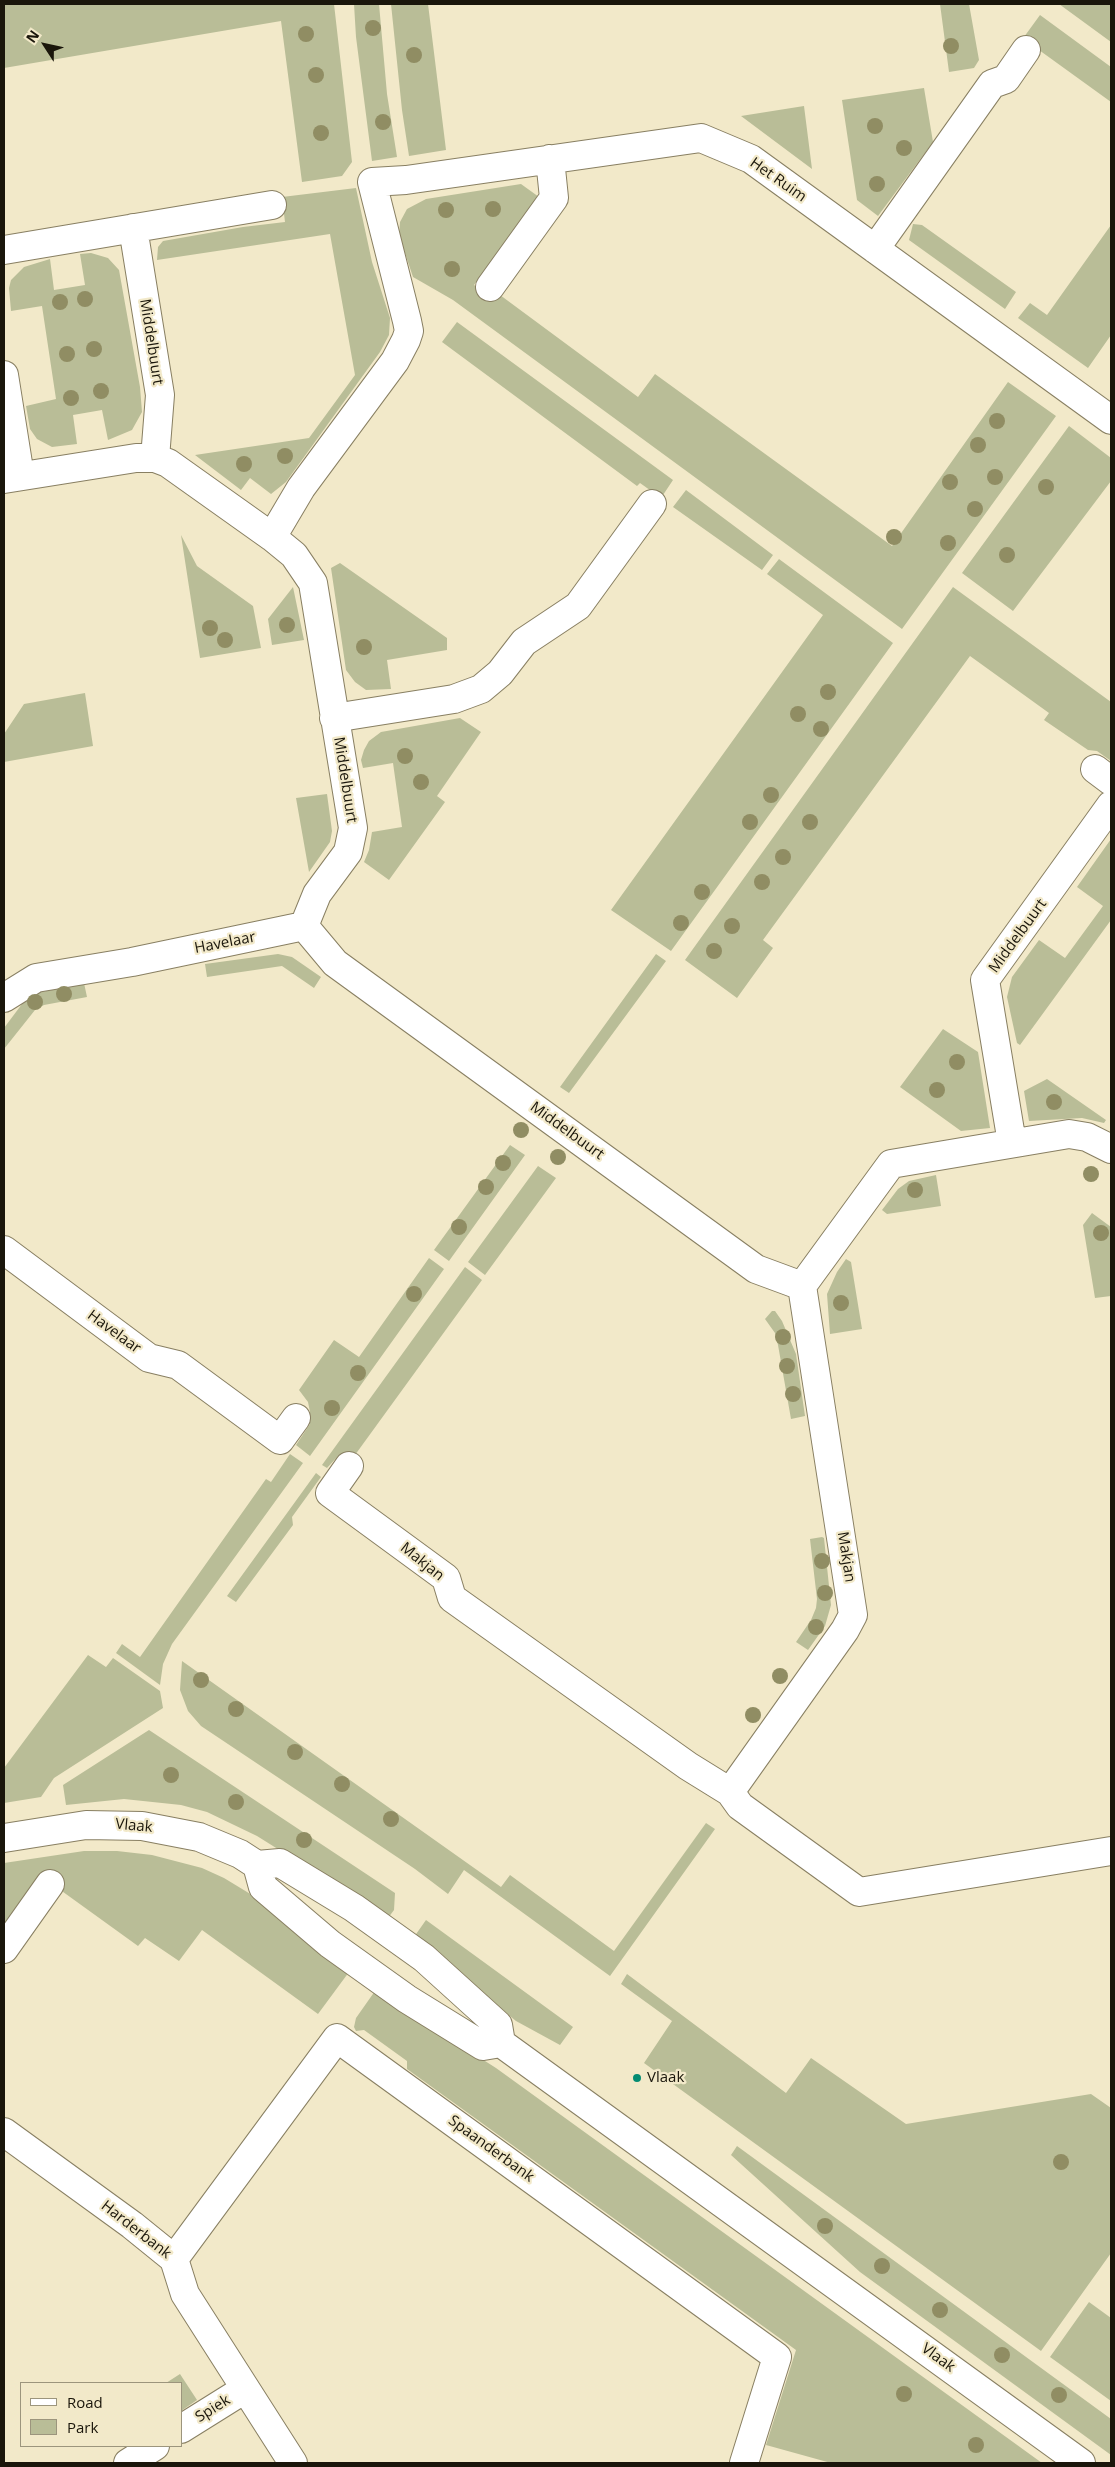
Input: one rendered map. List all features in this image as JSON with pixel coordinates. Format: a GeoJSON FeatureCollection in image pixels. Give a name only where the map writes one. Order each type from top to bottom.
{"type":"FeatureCollection","features":[{"type":"Feature","properties":{"kind":"street"},"geometry":{"type":"LineString","coordinates":[[875,250],[992,84],[1006,78],[1026,50]]}},
{"type":"Feature","properties":{"kind":"street","name":"Het Ruim"},"geometry":{"type":"LineString","coordinates":[[272,537],[301,488],[402,349],[409,331],[372,182],[406,180],[701,138],[751,159],[1111,420]]}},
{"type":"Feature","properties":{"kind":"street"},"geometry":{"type":"LineString","coordinates":[[490,287],[554,198],[550,159]]}},
{"type":"Feature","properties":{"kind":"street"},"geometry":{"type":"LineString","coordinates":[[4,250],[272,205]]}},
{"type":"Feature","properties":{"kind":"street","name":"Middelbuurt"},"geometry":{"type":"LineString","coordinates":[[132,228],[160,395],[155,458]]}},
{"type":"Feature","properties":{"kind":"street","name":"Middelbuurt"},"geometry":{"type":"LineString","coordinates":[[4,375],[12,477],[136,458],[155,458],[168,463],[272,537],[294,555],[313,583],[351,811],[352,842],[348,852],[317,894],[304,926],[335,963],[756,1269],[802,1286]]}},
{"type":"Feature","properties":{"kind":"street","name":"Middelbuurt"},"geometry":{"type":"LineString","coordinates":[[334,718],[454,699],[481,689],[500,673],[524,642],[578,606],[652,504]]}},
{"type":"Feature","properties":{"kind":"street","name":"Middelbuurt"},"geometry":{"type":"LineString","coordinates":[[1012,1143],[985,980],[1111,805]]}},
{"type":"Feature","properties":{"kind":"street","name":"Havelaar"},"geometry":{"type":"LineString","coordinates":[[4,998],[36,978],[132,962],[304,926]]}},
{"type":"Feature","properties":{"kind":"street"},"geometry":{"type":"LineString","coordinates":[[802,1286],[891,1164],[1069,1134],[1087,1137],[1111,1149]]}},
{"type":"Feature","properties":{"kind":"street","name":"Havelaar"},"geometry":{"type":"LineString","coordinates":[[4,1250],[149,1358],[178,1365],[280,1440],[296,1418]]}},
{"type":"Feature","properties":{"kind":"street","name":"Makjan"},"geometry":{"type":"LineString","coordinates":[[730,1792],[845,1630],[853,1615],[802,1286]]}},
{"type":"Feature","properties":{"kind":"street","name":"Makjan"},"geometry":{"type":"LineString","coordinates":[[349,1466],[330,1493],[446,1578],[452,1598],[688,1766],[730,1792],[740,1806],[859,1892],[1111,1851]]}},
{"type":"Feature","properties":{"kind":"street","name":"Vlaak"},"geometry":{"type":"LineString","coordinates":[[4,1838],[86,1825],[142,1826],[173,1831],[208,1840],[240,1854],[257,1865]]}},
{"type":"Feature","properties":{"kind":"street"},"geometry":{"type":"LineString","coordinates":[[280,1864],[387,1930],[433,1964],[498,2025],[501,2043],[483,2046],[407,1999],[330,1944],[263,1887],[257,1865],[280,1864]]}},
{"type":"Feature","properties":{"kind":"street"},"geometry":{"type":"LineString","coordinates":[[4,1948],[50,1884]]}},
{"type":"Feature","properties":{"kind":"street","name":"Spaanderbank"},"geometry":{"type":"LineString","coordinates":[[174,2259],[337,2038],[777,2356],[744,2463]]}},
{"type":"Feature","properties":{"kind":"street","name":"Vlaak"},"geometry":{"type":"LineString","coordinates":[[501,2043],[1082,2463]]}},
{"type":"Feature","properties":{"kind":"street","name":"Harderbank"},"geometry":{"type":"LineString","coordinates":[[4,2132],[132,2225],[174,2259],[185,2294],[293,2463]]}},
{"type":"Feature","properties":{"kind":"street","name":"Spiek"},"geometry":{"type":"LineString","coordinates":[[182,2429],[245,2389]]}},
{"type":"Feature","properties":{"kind":"street"},"geometry":{"type":"LineString","coordinates":[[128,2463],[153,2447]]}},
{"type":"Feature","properties":{"kind":"green space"},"geometry":{"type":"Polygon","coordinates":[[[4,4],[334,4],[352,162],[342,176],[302,182],[281,21],[4,68],[4,4]]]}},
{"type":"Feature","properties":{"kind":"green space"},"geometry":{"type":"Polygon","coordinates":[[[354,4],[379,4],[387,94],[397,157],[372,161],[356,37],[354,4]]]}},
{"type":"Feature","properties":{"kind":"green space"},"geometry":{"type":"Polygon","coordinates":[[[391,4],[428,4],[446,150],[409,156],[402,110],[391,4]]]}},
{"type":"Feature","properties":{"kind":"green space"},"geometry":{"type":"Polygon","coordinates":[[[940,4],[969,4],[979,60],[974,68],[949,72],[940,4]]]}},
{"type":"Feature","properties":{"kind":"green space"},"geometry":{"type":"Polygon","coordinates":[[[1059,4],[1111,4],[1111,42],[1059,4]]]}},
{"type":"Feature","properties":{"kind":"green space"},"geometry":{"type":"Polygon","coordinates":[[[1040,15],[1111,67],[1111,102],[1024,37],[1040,15]]]}},
{"type":"Feature","properties":{"kind":"green space"},"geometry":{"type":"Polygon","coordinates":[[[924,88],[933,142],[878,216],[857,200],[842,100],[924,88]]]}},
{"type":"Feature","properties":{"kind":"green space"},"geometry":{"type":"Polygon","coordinates":[[[804,106],[812,169],[741,116],[804,106]]]}},
{"type":"Feature","properties":{"kind":"green space"},"geometry":{"type":"Polygon","coordinates":[[[521,184],[539,197],[474,285],[496,300],[500,295],[638,397],[655,374],[892,546],[1008,382],[1056,416],[902,629],[453,300],[413,277],[399,235],[400,222],[407,209],[426,199],[521,184]]]}},
{"type":"Feature","properties":{"kind":"green space"},"geometry":{"type":"Polygon","coordinates":[[[356,188],[372,262],[390,318],[389,335],[380,352],[286,482],[271,494],[250,478],[241,490],[195,455],[309,438],[355,375],[330,234],[157,260],[158,247],[163,241],[243,227],[285,222],[282,197],[356,188]]]}},
{"type":"Feature","properties":{"kind":"green space"},"geometry":{"type":"Polygon","coordinates":[[[913,224],[922,225],[1016,292],[1005,309],[909,240],[913,224]]]}},
{"type":"Feature","properties":{"kind":"green space"},"geometry":{"type":"Polygon","coordinates":[[[1111,225],[1111,335],[1088,368],[1018,318],[1030,303],[1047,315],[1111,225]]]}},
{"type":"Feature","properties":{"kind":"green space"},"geometry":{"type":"Polygon","coordinates":[[[91,253],[108,258],[119,270],[140,387],[142,412],[132,430],[108,440],[102,410],[73,415],[77,444],[52,447],[37,439],[30,429],[26,406],[56,399],[42,306],[11,311],[9,288],[11,280],[24,267],[50,259],[54,290],[85,285],[80,254],[91,253]]]}},
{"type":"Feature","properties":{"kind":"green space"},"geometry":{"type":"Polygon","coordinates":[[[457,322],[673,480],[661,498],[640,483],[637,486],[442,342],[457,322]]]}},
{"type":"Feature","properties":{"kind":"green space"},"geometry":{"type":"Polygon","coordinates":[[[1069,426],[1111,458],[1111,481],[1013,611],[962,573],[1069,426]]]}},
{"type":"Feature","properties":{"kind":"green space"},"geometry":{"type":"Polygon","coordinates":[[[686,490],[773,555],[762,570],[673,507],[686,490]]]}},
{"type":"Feature","properties":{"kind":"green space"},"geometry":{"type":"Polygon","coordinates":[[[181,535],[197,566],[253,606],[261,648],[200,658],[181,535]]]}},
{"type":"Feature","properties":{"kind":"green space"},"geometry":{"type":"Polygon","coordinates":[[[779,559],[893,643],[671,951],[611,910],[823,615],[767,574],[779,559]]]}},
{"type":"Feature","properties":{"kind":"green space"},"geometry":{"type":"Polygon","coordinates":[[[340,563],[447,638],[447,650],[387,660],[391,689],[366,690],[355,682],[346,670],[331,568],[340,563]]]}},
{"type":"Feature","properties":{"kind":"green space"},"geometry":{"type":"Polygon","coordinates":[[[293,587],[304,640],[272,645],[268,619],[293,587]]]}},
{"type":"Feature","properties":{"kind":"green space"},"geometry":{"type":"Polygon","coordinates":[[[953,587],[1111,702],[1111,761],[1097,751],[1088,750],[1044,720],[1049,713],[970,656],[763,940],[773,948],[737,998],[685,960],[953,587]]]}},
{"type":"Feature","properties":{"kind":"green space"},"geometry":{"type":"Polygon","coordinates":[[[85,693],[93,746],[4,762],[4,734],[24,704],[85,693]]]}},
{"type":"Feature","properties":{"kind":"green space"},"geometry":{"type":"Polygon","coordinates":[[[460,718],[481,732],[437,796],[445,802],[389,880],[364,862],[369,850],[372,832],[402,827],[393,763],[363,768],[361,760],[364,750],[369,741],[381,732],[460,718]]]}},
{"type":"Feature","properties":{"kind":"green space"},"geometry":{"type":"Polygon","coordinates":[[[327,794],[332,831],[330,842],[309,872],[296,798],[327,794]]]}},
{"type":"Feature","properties":{"kind":"green space"},"geometry":{"type":"Polygon","coordinates":[[[1111,839],[1111,920],[1020,1045],[1017,1043],[1007,997],[1012,977],[1039,940],[1065,958],[1103,906],[1077,887],[1111,839]]]}},
{"type":"Feature","properties":{"kind":"green space"},"geometry":{"type":"Polygon","coordinates":[[[278,954],[292,957],[321,977],[314,988],[282,966],[207,977],[205,964],[278,954]]]}},
{"type":"Feature","properties":{"kind":"green space"},"geometry":{"type":"Polygon","coordinates":[[[656,954],[666,961],[569,1093],[560,1087],[656,954]]]}},
{"type":"Feature","properties":{"kind":"green space"},"geometry":{"type":"Polygon","coordinates":[[[84,983],[87,997],[44,1005],[35,1010],[4,1049],[4,1028],[25,1000],[37,993],[84,983]]]}},
{"type":"Feature","properties":{"kind":"green space"},"geometry":{"type":"Polygon","coordinates":[[[943,1029],[978,1052],[990,1128],[961,1131],[900,1087],[943,1029]]]}},
{"type":"Feature","properties":{"kind":"green space"},"geometry":{"type":"Polygon","coordinates":[[[1047,1079],[1106,1120],[1104,1123],[1082,1118],[1029,1121],[1024,1091],[1047,1079]]]}},
{"type":"Feature","properties":{"kind":"green space"},"geometry":{"type":"Polygon","coordinates":[[[510,1145],[525,1155],[449,1261],[434,1250],[510,1145]]]}},
{"type":"Feature","properties":{"kind":"green space"},"geometry":{"type":"Polygon","coordinates":[[[538,1166],[556,1178],[485,1275],[468,1262],[538,1166]]]}},
{"type":"Feature","properties":{"kind":"green space"},"geometry":{"type":"Polygon","coordinates":[[[936,1175],[941,1206],[887,1214],[882,1210],[898,1189],[909,1181],[936,1175]]]}},
{"type":"Feature","properties":{"kind":"green space"},"geometry":{"type":"Polygon","coordinates":[[[1092,1213],[1111,1227],[1111,1296],[1095,1298],[1083,1225],[1092,1213]]]}},
{"type":"Feature","properties":{"kind":"green space"},"geometry":{"type":"Polygon","coordinates":[[[429,1258],[444,1269],[310,1456],[296,1445],[310,1424],[308,1402],[299,1390],[334,1340],[359,1357],[429,1258]]]}},
{"type":"Feature","properties":{"kind":"green space"},"geometry":{"type":"Polygon","coordinates":[[[846,1259],[851,1262],[862,1329],[830,1334],[827,1294],[837,1272],[846,1259]]]}},
{"type":"Feature","properties":{"kind":"green space"},"geometry":{"type":"Polygon","coordinates":[[[465,1267],[482,1280],[355,1455],[338,1456],[327,1468],[322,1465],[465,1267]]]}},
{"type":"Feature","properties":{"kind":"green space"},"geometry":{"type":"Polygon","coordinates":[[[772,1311],[775,1311],[782,1321],[796,1354],[805,1416],[791,1419],[775,1333],[765,1319],[772,1311]]]}},
{"type":"Feature","properties":{"kind":"green space"},"geometry":{"type":"Polygon","coordinates":[[[290,1454],[303,1463],[172,1644],[163,1664],[160,1685],[116,1653],[122,1644],[140,1657],[266,1479],[271,1482],[290,1454]]]}},
{"type":"Feature","properties":{"kind":"green space"},"geometry":{"type":"Polygon","coordinates":[[[316,1473],[321,1477],[292,1517],[293,1525],[236,1602],[227,1596],[316,1473]]]}},
{"type":"Feature","properties":{"kind":"green space"},"geometry":{"type":"Polygon","coordinates":[[[824,1538],[831,1605],[825,1626],[808,1650],[796,1642],[811,1620],[816,1608],[817,1599],[810,1539],[824,1538]]]}},
{"type":"Feature","properties":{"kind":"green space"},"geometry":{"type":"Polygon","coordinates":[[[88,1655],[106,1667],[113,1658],[160,1691],[163,1708],[54,1778],[41,1797],[4,1803],[4,1768],[88,1655]]]}},
{"type":"Feature","properties":{"kind":"green space"},"geometry":{"type":"Polygon","coordinates":[[[182,1661],[501,1887],[510,1875],[614,1951],[706,1823],[715,1829],[610,1976],[464,1870],[448,1894],[415,1869],[201,1726],[188,1711],[180,1690],[182,1661]]]}},
{"type":"Feature","properties":{"kind":"green space"},"geometry":{"type":"Polygon","coordinates":[[[149,1730],[395,1893],[394,1910],[388,1918],[257,1836],[207,1812],[181,1805],[124,1799],[66,1805],[63,1785],[149,1730]]]}},
{"type":"Feature","properties":{"kind":"green space"},"geometry":{"type":"Polygon","coordinates":[[[84,1851],[117,1851],[152,1855],[202,1868],[224,1878],[252,1895],[349,1972],[318,2014],[202,1930],[179,1961],[145,1938],[138,1946],[59,1889],[4,1933],[4,1863],[84,1851]]]}},
{"type":"Feature","properties":{"kind":"green space"},"geometry":{"type":"Polygon","coordinates":[[[426,1920],[573,2027],[560,2045],[516,2021],[414,1937],[426,1920]]]}},
{"type":"Feature","properties":{"kind":"green space"},"geometry":{"type":"Polygon","coordinates":[[[627,1974],[786,2093],[811,2058],[906,2124],[1091,2094],[1111,2108],[1111,2253],[1041,2351],[644,2063],[672,2021],[621,1984],[627,1974]]]}},
{"type":"Feature","properties":{"kind":"green space"},"geometry":{"type":"Polygon","coordinates":[[[375,1991],[496,2068],[1042,2463],[831,2463],[766,2445],[796,2350],[407,2069],[407,2061],[364,2030],[356,2031],[354,2027],[356,2018],[375,1991]]]}},
{"type":"Feature","properties":{"kind":"green space"},"geometry":{"type":"Polygon","coordinates":[[[737,2146],[1111,2419],[1111,2455],[860,2272],[731,2155],[737,2146]]]}},
{"type":"Feature","properties":{"kind":"green space"},"geometry":{"type":"Polygon","coordinates":[[[1089,2302],[1111,2318],[1111,2401],[1050,2357],[1089,2302]]]}},
{"type":"Feature","properties":{"kind":"green space"},"geometry":{"type":"Polygon","coordinates":[[[180,2374],[197,2400],[182,2410],[182,2382],[168,2382],[180,2374]]]}},
{"type":"Feature","properties":{"kind":"place","name":"Vlaak"},"geometry":{"type":"Point","coordinates":[637,2078]}}]}
